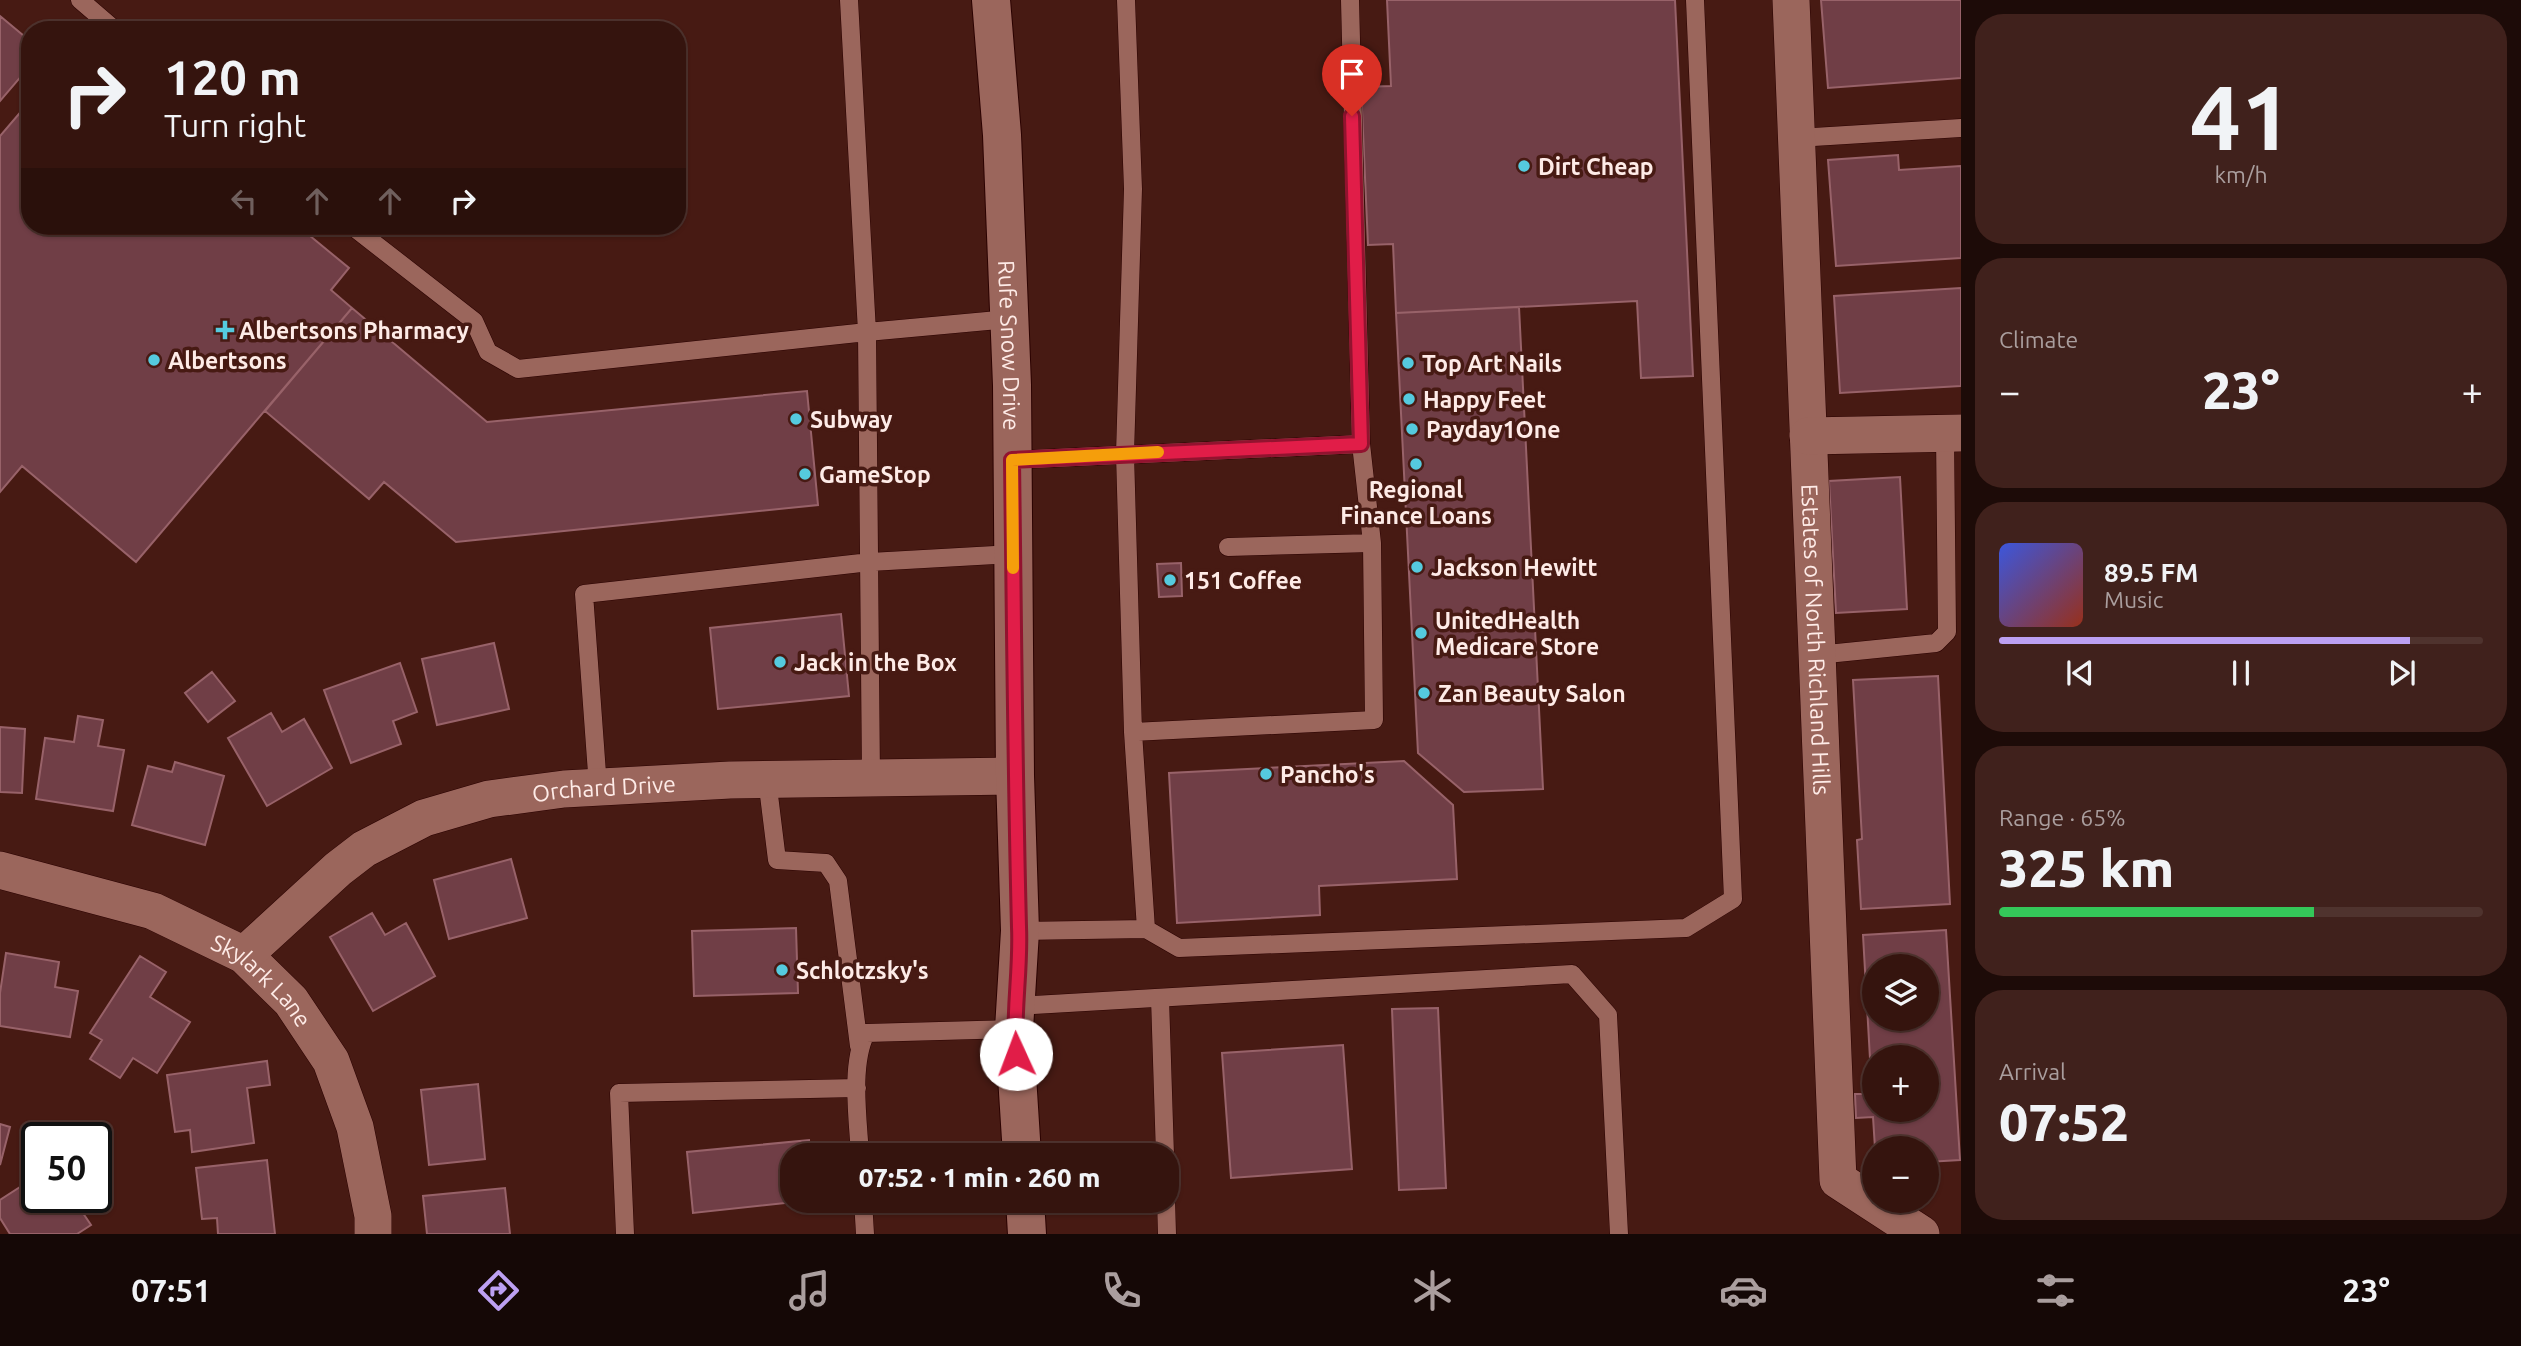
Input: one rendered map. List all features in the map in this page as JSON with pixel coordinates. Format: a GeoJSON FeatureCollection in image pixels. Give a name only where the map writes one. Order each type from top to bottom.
{"type":"FeatureCollection","features":[{"type":"Feature","properties":{"kind":"main road","name":"Rufe Snow Drive"},"geometry":{"type":"LineString","coordinates":[[991,0],[1002,135],[1009,319],[1015,776],[1020,931],[1015,1018],[1021,1143]]}},
{"type":"Feature","properties":{"kind":"main road"},"geometry":{"type":"LineString","coordinates":[[1026,1213],[1027,1234]]}},
{"type":"Feature","properties":{"kind":"street","name":"Estates of North Richland Hills"},"geometry":{"type":"LineString","coordinates":[[1791,0],[1838,1180],[1921,1234]]}},
{"type":"Feature","properties":{"kind":"street"},"geometry":{"type":"LineString","coordinates":[[1808,436],[1953,434]]}},
{"type":"Feature","properties":{"kind":"street","name":"Orchard Drive"},"geometry":{"type":"LineString","coordinates":[[244,955],[338,869],[364,849],[425,818],[489,799],[564,789],[767,779],[1015,776]]}},
{"type":"Feature","properties":{"kind":"street","name":"Skylark Lane"},"geometry":{"type":"LineString","coordinates":[[0,870],[153,911],[244,955],[291,1001],[331,1061],[355,1127],[373,1216],[373,1234]]}},
{"type":"Feature","properties":{"kind":"lane"},"geometry":{"type":"LineString","coordinates":[[80,0],[104,21]]}},
{"type":"Feature","properties":{"kind":"lane"},"geometry":{"type":"LineString","coordinates":[[849,0],[866,332],[872,778]]}},
{"type":"Feature","properties":{"kind":"lane"},"geometry":{"type":"LineString","coordinates":[[1126,0],[1133,189],[1125,453],[1133,732],[1146,929]]}},
{"type":"Feature","properties":{"kind":"lane"},"geometry":{"type":"LineString","coordinates":[[1133,732],[1374,720],[1372,542],[1361,444],[1350,0]]}},
{"type":"Feature","properties":{"kind":"lane"},"geometry":{"type":"LineString","coordinates":[[1020,931],[1146,929],[1179,948],[1686,928],[1733,899],[1695,0]]}},
{"type":"Feature","properties":{"kind":"lane"},"geometry":{"type":"LineString","coordinates":[[1797,138],[1961,128]]}},
{"type":"Feature","properties":{"kind":"lane"},"geometry":{"type":"LineString","coordinates":[[364,235],[474,321],[488,352],[518,369],[1009,319]]}},
{"type":"Feature","properties":{"kind":"lane"},"geometry":{"type":"LineString","coordinates":[[1817,655],[1936,643],[1947,632],[1953,434]]}},
{"type":"Feature","properties":{"kind":"lane"},"geometry":{"type":"LineString","coordinates":[[1012,460],[1361,444]]}},
{"type":"Feature","properties":{"kind":"lane"},"geometry":{"type":"LineString","coordinates":[[1228,547],[1372,542]]}},
{"type":"Feature","properties":{"kind":"lane"},"geometry":{"type":"LineString","coordinates":[[598,787],[584,594],[870,562],[1013,554]]}},
{"type":"Feature","properties":{"kind":"lane"},"geometry":{"type":"LineString","coordinates":[[767,779],[777,860],[826,863],[838,881],[859,1046],[860,1143]]}},
{"type":"Feature","properties":{"kind":"lane"},"geometry":{"type":"LineString","coordinates":[[859,1046],[866,1032],[1015,1018],[1160,998],[1572,974],[1608,1015],[1619,1234]]}},
{"type":"Feature","properties":{"kind":"lane"},"geometry":{"type":"LineString","coordinates":[[1160,998],[1165,1143]]}},
{"type":"Feature","properties":{"kind":"lane"},"geometry":{"type":"LineString","coordinates":[[625,1234],[619,1093],[858,1088]]}},
{"type":"Feature","properties":{"kind":"lane"},"geometry":{"type":"LineString","coordinates":[[864,1213],[865,1234]]}},
{"type":"Feature","properties":{"kind":"lane"},"geometry":{"type":"LineString","coordinates":[[1166,1213],[1167,1234]]}},
{"type":"Feature","properties":{"kind":"building","name":"Dirt Cheap"},"geometry":{"type":"Polygon","coordinates":[[[1387,0],[1675,0],[1693,376],[1641,378],[1637,301],[1396,313],[1393,244],[1368,245],[1361,87],[1391,86],[1387,0]]]}},
{"type":"Feature","properties":{"kind":"building"},"geometry":{"type":"Polygon","coordinates":[[[1821,0],[1961,0],[1961,78],[1828,88],[1821,0]]]}},
{"type":"Feature","properties":{"kind":"building"},"geometry":{"type":"Polygon","coordinates":[[[0,16],[21,34],[21,76],[0,101],[0,16]]]}},
{"type":"Feature","properties":{"kind":"building","name":"Albertsons"},"geometry":{"type":"Polygon","coordinates":[[[21,112],[21,235],[309,235],[349,268],[331,290],[352,308],[136,562],[22,466],[0,492],[0,136],[21,112]]]}},
{"type":"Feature","properties":{"kind":"building"},"geometry":{"type":"Polygon","coordinates":[[[1898,155],[1899,170],[1961,166],[1961,258],[1836,266],[1828,160],[1898,155]]]}},
{"type":"Feature","properties":{"kind":"building"},"geometry":{"type":"Polygon","coordinates":[[[1961,288],[1961,386],[1840,393],[1834,296],[1961,288]]]}},
{"type":"Feature","properties":{"kind":"building"},"geometry":{"type":"Polygon","coordinates":[[[1519,307],[1543,789],[1464,792],[1418,753],[1396,313],[1519,307]]]}},
{"type":"Feature","properties":{"kind":"building"},"geometry":{"type":"Polygon","coordinates":[[[352,308],[487,422],[807,391],[818,505],[456,542],[384,482],[369,499],[265,411],[352,308]]]}},
{"type":"Feature","properties":{"kind":"building"},"geometry":{"type":"Polygon","coordinates":[[[1900,477],[1907,609],[1836,613],[1829,481],[1900,477]]]}},
{"type":"Feature","properties":{"kind":"building","name":"151 Coffee"},"geometry":{"type":"Polygon","coordinates":[[[1181,563],[1182,596],[1159,597],[1157,564],[1181,563]]]}},
{"type":"Feature","properties":{"kind":"building","name":"Jack in the Box"},"geometry":{"type":"Polygon","coordinates":[[[841,614],[849,696],[718,709],[710,628],[841,614]]]}},
{"type":"Feature","properties":{"kind":"building"},"geometry":{"type":"Polygon","coordinates":[[[494,643],[509,709],[437,725],[422,659],[494,643]]]}},
{"type":"Feature","properties":{"kind":"building"},"geometry":{"type":"Polygon","coordinates":[[[400,663],[417,712],[393,721],[401,744],[351,763],[324,690],[400,663]]]}},
{"type":"Feature","properties":{"kind":"building"},"geometry":{"type":"Polygon","coordinates":[[[212,672],[235,701],[208,722],[185,693],[212,672]]]}},
{"type":"Feature","properties":{"kind":"building"},"geometry":{"type":"Polygon","coordinates":[[[1938,676],[1950,904],[1861,909],[1857,840],[1862,839],[1853,680],[1938,676]]]}},
{"type":"Feature","properties":{"kind":"building"},"geometry":{"type":"Polygon","coordinates":[[[271,713],[282,732],[304,719],[332,768],[267,806],[228,738],[271,713]]]}},
{"type":"Feature","properties":{"kind":"building"},"geometry":{"type":"Polygon","coordinates":[[[78,716],[103,720],[98,746],[124,750],[113,811],[36,799],[45,738],[74,742],[78,716]]]}},
{"type":"Feature","properties":{"kind":"building"},"geometry":{"type":"Polygon","coordinates":[[[0,727],[25,729],[22,793],[0,792],[0,727]]]}},
{"type":"Feature","properties":{"kind":"building"},"geometry":{"type":"Polygon","coordinates":[[[1404,761],[1453,805],[1457,879],[1319,886],[1320,915],[1177,923],[1169,773],[1404,761]]]}},
{"type":"Feature","properties":{"kind":"building"},"geometry":{"type":"Polygon","coordinates":[[[175,762],[224,776],[205,845],[132,825],[148,766],[172,772],[175,762]]]}},
{"type":"Feature","properties":{"kind":"building"},"geometry":{"type":"Polygon","coordinates":[[[511,859],[527,918],[449,939],[434,880],[511,859]]]}},
{"type":"Feature","properties":{"kind":"building"},"geometry":{"type":"Polygon","coordinates":[[[372,913],[385,935],[406,923],[435,976],[373,1011],[330,937],[372,913]]]}},
{"type":"Feature","properties":{"kind":"building"},"geometry":{"type":"Polygon","coordinates":[[[796,928],[798,993],[694,996],[692,931],[796,928]]]}},
{"type":"Feature","properties":{"kind":"building"},"geometry":{"type":"Polygon","coordinates":[[[1946,930],[1960,1160],[1939,1161],[1939,1136],[1874,1136],[1873,1122],[1939,1122],[1939,1045],[1869,1045],[1868,1031],[1939,1031],[1939,954],[1864,954],[1863,935],[1946,930]]]}},
{"type":"Feature","properties":{"kind":"building"},"geometry":{"type":"Polygon","coordinates":[[[6,953],[59,962],[55,987],[78,991],[70,1037],[0,1026],[0,993],[6,953]]]}},
{"type":"Feature","properties":{"kind":"building"},"geometry":{"type":"Polygon","coordinates":[[[140,956],[166,972],[150,997],[190,1022],[157,1073],[133,1058],[120,1078],[90,1059],[102,1040],[90,1033],[140,956]]]}},
{"type":"Feature","properties":{"kind":"building"},"geometry":{"type":"Polygon","coordinates":[[[1438,1008],[1446,1188],[1399,1190],[1392,1009],[1438,1008]]]}},
{"type":"Feature","properties":{"kind":"building"},"geometry":{"type":"Polygon","coordinates":[[[1343,1045],[1352,1169],[1231,1178],[1222,1053],[1343,1045]]]}},
{"type":"Feature","properties":{"kind":"building"},"geometry":{"type":"Polygon","coordinates":[[[267,1061],[270,1085],[247,1088],[254,1143],[192,1152],[190,1130],[175,1132],[167,1075],[267,1061]]]}},
{"type":"Feature","properties":{"kind":"building"},"geometry":{"type":"Polygon","coordinates":[[[478,1084],[485,1159],[429,1165],[421,1090],[478,1084]]]}},
{"type":"Feature","properties":{"kind":"building"},"geometry":{"type":"Polygon","coordinates":[[[1855,1094],[1862,1094],[1862,1118],[1856,1118],[1855,1094]]]}},
{"type":"Feature","properties":{"kind":"building"},"geometry":{"type":"Polygon","coordinates":[[[0,1124],[10,1127],[0,1165],[0,1124]]]}},
{"type":"Feature","properties":{"kind":"building"},"geometry":{"type":"Polygon","coordinates":[[[809,1140],[809,1143],[780,1143],[780,1204],[693,1213],[687,1152],[809,1140]]]}},
{"type":"Feature","properties":{"kind":"building"},"geometry":{"type":"Polygon","coordinates":[[[267,1160],[275,1234],[218,1234],[217,1218],[202,1219],[196,1168],[267,1160]]]}},
{"type":"Feature","properties":{"kind":"building"},"geometry":{"type":"Polygon","coordinates":[[[21,1186],[21,1213],[83,1213],[91,1225],[77,1234],[10,1234],[0,1218],[0,1200],[21,1186]]]}},
{"type":"Feature","properties":{"kind":"building"},"geometry":{"type":"Polygon","coordinates":[[[505,1188],[510,1234],[427,1234],[423,1196],[505,1188]]]}},
{"type":"Feature","properties":{"kind":"slow traffic"},"geometry":{"type":"LineString","coordinates":[[1013,568],[1012,460],[1158,452]]}},
{"type":"Feature","properties":{"kind":"place","name":"Dirt Cheap"},"geometry":{"type":"Point","coordinates":[1524,166]}},
{"type":"Feature","properties":{"kind":"place","name":"Albertsons Pharmacy"},"geometry":{"type":"Point","coordinates":[225,330]}},
{"type":"Feature","properties":{"kind":"place","name":"Albertsons"},"geometry":{"type":"Point","coordinates":[154,360]}},
{"type":"Feature","properties":{"kind":"place","name":"Top Art Nails"},"geometry":{"type":"Point","coordinates":[1408,363]}},
{"type":"Feature","properties":{"kind":"place","name":"Happy Feet"},"geometry":{"type":"Point","coordinates":[1409,399]}},
{"type":"Feature","properties":{"kind":"place","name":"Subway"},"geometry":{"type":"Point","coordinates":[796,419]}},
{"type":"Feature","properties":{"kind":"place","name":"Payday1One"},"geometry":{"type":"Point","coordinates":[1412,429]}},
{"type":"Feature","properties":{"kind":"place","name":"Regional Finance Loans"},"geometry":{"type":"Point","coordinates":[1416,464]}},
{"type":"Feature","properties":{"kind":"place","name":"GameStop"},"geometry":{"type":"Point","coordinates":[805,474]}},
{"type":"Feature","properties":{"kind":"place","name":"Jackson Hewitt"},"geometry":{"type":"Point","coordinates":[1417,567]}},
{"type":"Feature","properties":{"kind":"place","name":"151 Coffee"},"geometry":{"type":"Point","coordinates":[1170,580]}},
{"type":"Feature","properties":{"kind":"place","name":"UnitedHealth Medicare Store"},"geometry":{"type":"Point","coordinates":[1421,633]}},
{"type":"Feature","properties":{"kind":"place","name":"Jack in the Box"},"geometry":{"type":"Point","coordinates":[780,662]}},
{"type":"Feature","properties":{"kind":"place","name":"Zan Beauty Salon"},"geometry":{"type":"Point","coordinates":[1424,693]}},
{"type":"Feature","properties":{"kind":"place","name":"Pancho's"},"geometry":{"type":"Point","coordinates":[1266,774]}},
{"type":"Feature","properties":{"kind":"place","name":"Schlotzsky's"},"geometry":{"type":"Point","coordinates":[782,970]}},
{"type":"Feature","properties":{"kind":"route"},"geometry":{"type":"LineString","coordinates":[[1016,1054],[1014,1029],[1020,931],[1015,776],[1012,460],[1361,444],[1352,116]]}}]}
